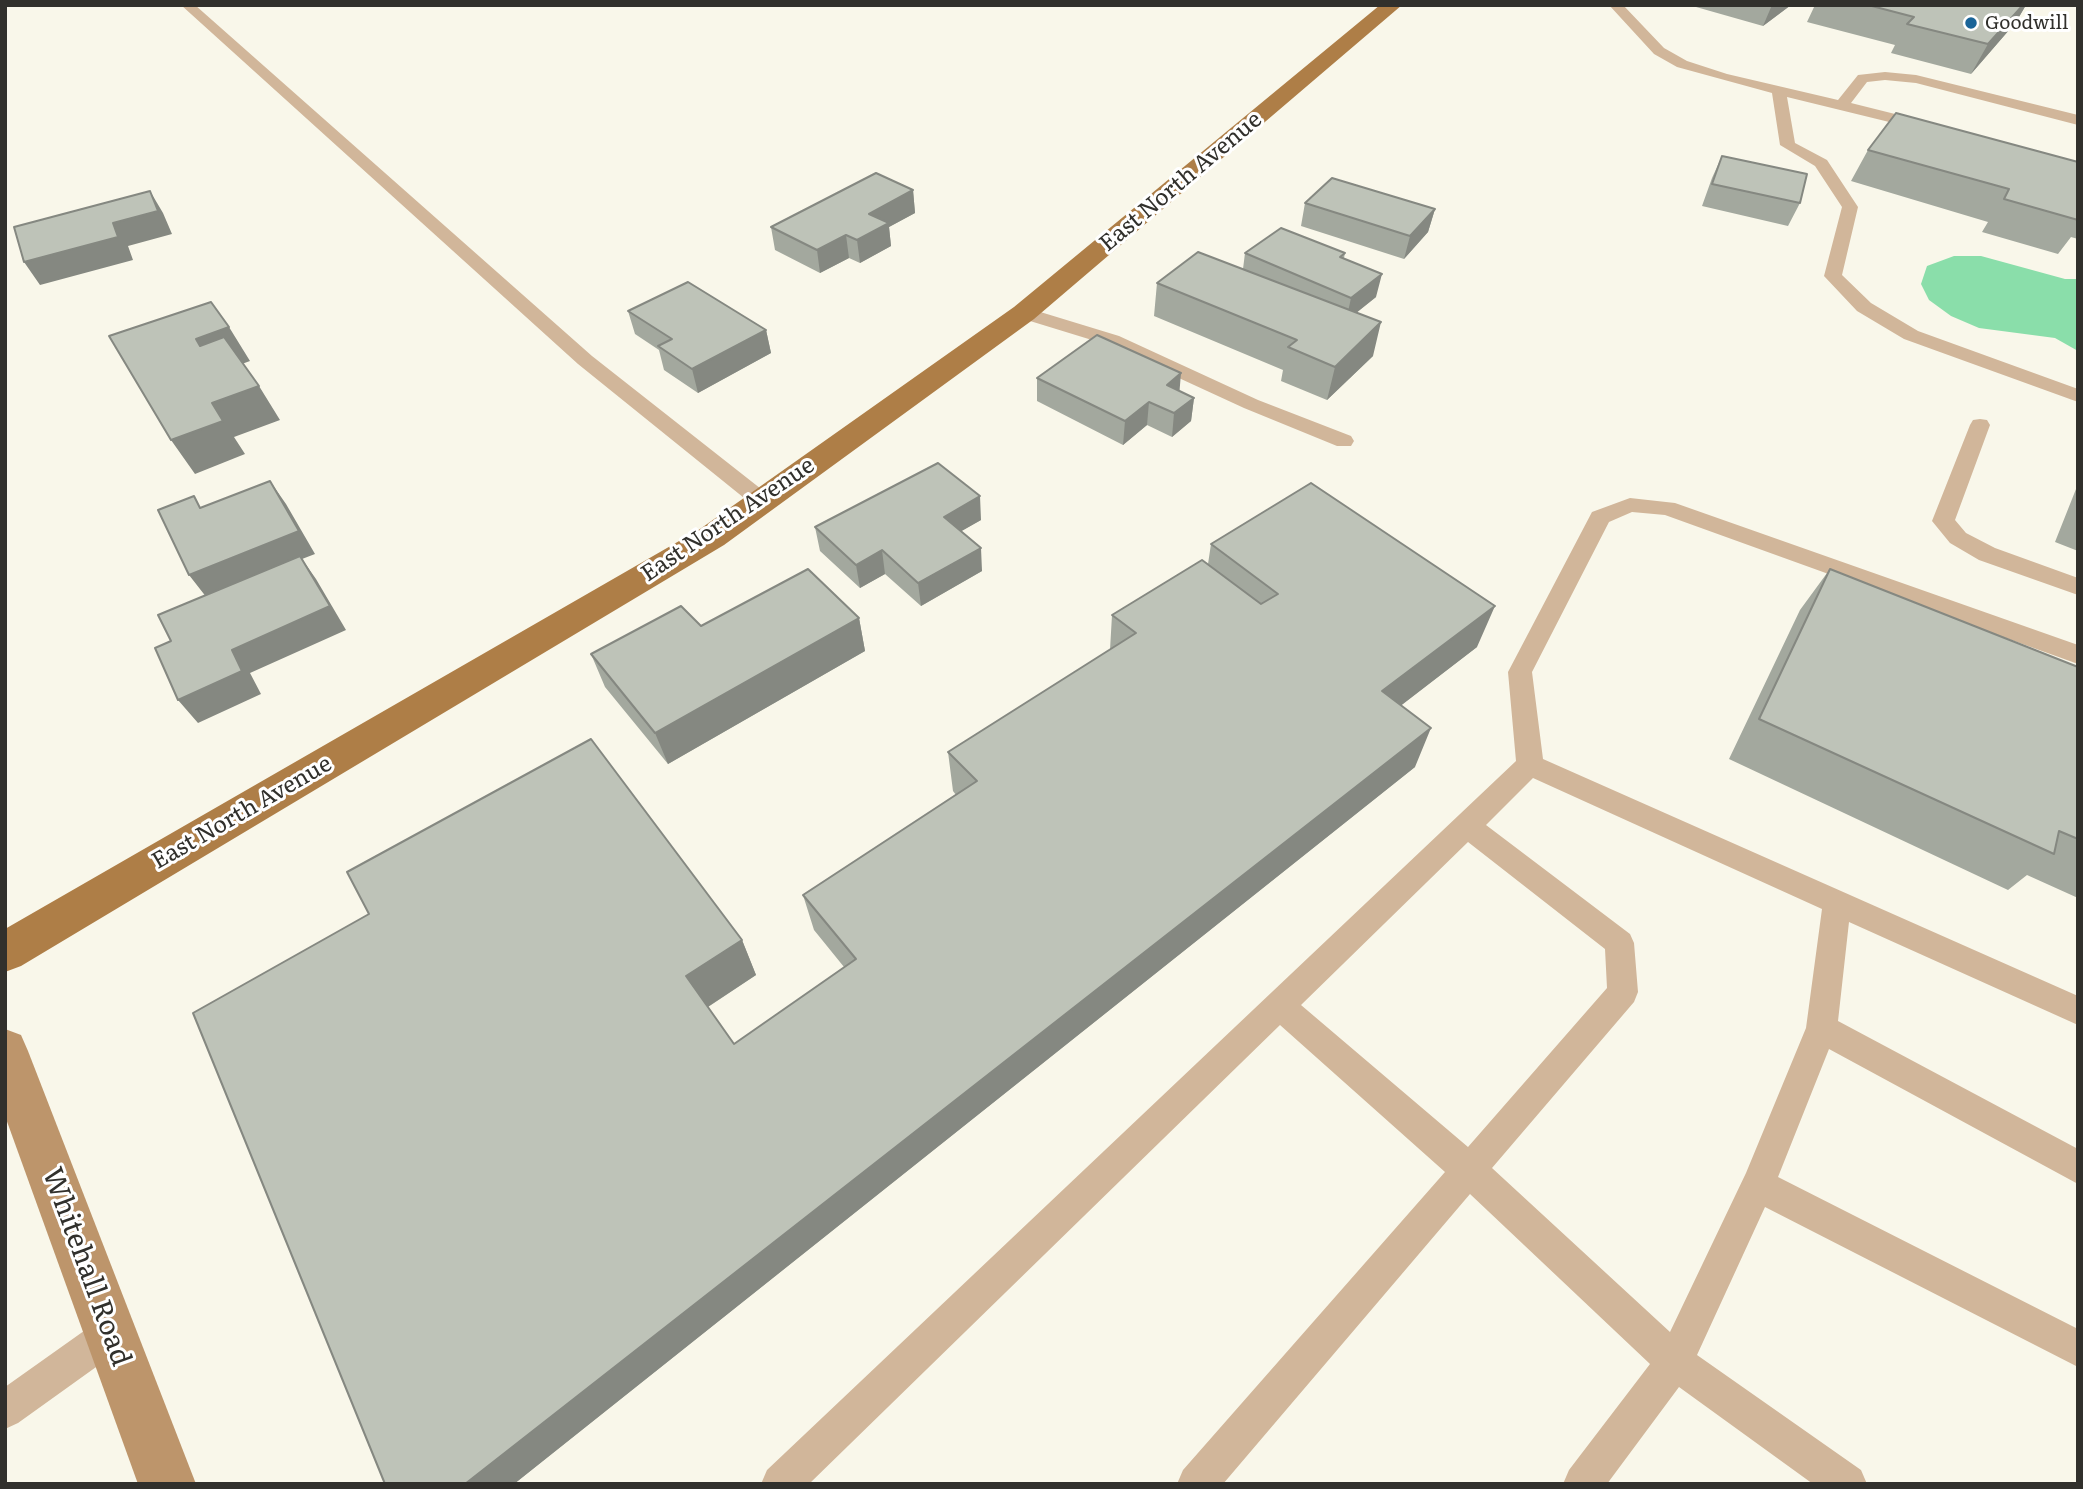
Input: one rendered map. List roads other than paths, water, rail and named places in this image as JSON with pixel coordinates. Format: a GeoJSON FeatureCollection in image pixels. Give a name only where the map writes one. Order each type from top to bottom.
{"type":"FeatureCollection","features":[{"type":"Feature","properties":{"kind":"main road","name":"East North Avenue"},"geometry":{"type":"LineString","coordinates":[[5,952],[712,537],[1024,313],[1392,5]]}},
{"type":"Feature","properties":{"kind":"main road","name":"Whitehall Road"},"geometry":{"type":"LineString","coordinates":[[5,1051],[167,1484]]}},
{"type":"Feature","properties":{"kind":"lane"},"geometry":{"type":"LineString","coordinates":[[187,5],[585,360],[762,501]]}},
{"type":"Feature","properties":{"kind":"lane"},"geometry":{"type":"LineString","coordinates":[[1615,5],[1659,51],[1682,64],[1722,77],[1935,128]]}},
{"type":"Feature","properties":{"kind":"lane"},"geometry":{"type":"LineString","coordinates":[[1842,105],[1863,78],[1885,76],[1916,79],[2078,120]]}},
{"type":"Feature","properties":{"kind":"lane"},"geometry":{"type":"LineString","coordinates":[[1779,91],[1788,145],[1821,163],[1850,207],[1833,276],[1864,307],[1912,335],[2078,396]]}},
{"type":"Feature","properties":{"kind":"lane"},"geometry":{"type":"LineString","coordinates":[[1024,313],[1112,340],[1251,404],[1345,441]]}},
{"type":"Feature","properties":{"kind":"lane"},"geometry":{"type":"LineString","coordinates":[[1980,425],[1943,521],[1958,538],[1987,554],[2078,587]]}},
{"type":"Feature","properties":{"kind":"lane"},"geometry":{"type":"LineString","coordinates":[[1530,765],[1520,672],[1600,517],[1630,505],[1667,508],[2078,655]]}},
{"type":"Feature","properties":{"kind":"lane"},"geometry":{"type":"LineString","coordinates":[[781,1484],[1530,765]]}},
{"type":"Feature","properties":{"kind":"lane"},"geometry":{"type":"LineString","coordinates":[[1530,765],[2078,1010]]}},
{"type":"Feature","properties":{"kind":"lane"},"geometry":{"type":"LineString","coordinates":[[1197,1484],[1623,992],[1619,943],[1466,825]]}},
{"type":"Feature","properties":{"kind":"lane"},"geometry":{"type":"LineString","coordinates":[[1583,1484],[1675,1362],[1758,1185],[1822,1028],[1837,902]]}},
{"type":"Feature","properties":{"kind":"lane"},"geometry":{"type":"LineString","coordinates":[[1279,1005],[1469,1170],[1675,1362],[1847,1484]]}},
{"type":"Feature","properties":{"kind":"lane"},"geometry":{"type":"LineString","coordinates":[[1822,1028],[2078,1167]]}},
{"type":"Feature","properties":{"kind":"lane"},"geometry":{"type":"LineString","coordinates":[[1758,1185],[2078,1349]]}},
{"type":"Feature","properties":{"kind":"lane"},"geometry":{"type":"LineString","coordinates":[[5,1410],[111,1334]]}},
{"type":"Feature","properties":{"kind":"place","name":"Goodwill"},"geometry":{"type":"Point","coordinates":[1971,23]}}]}
